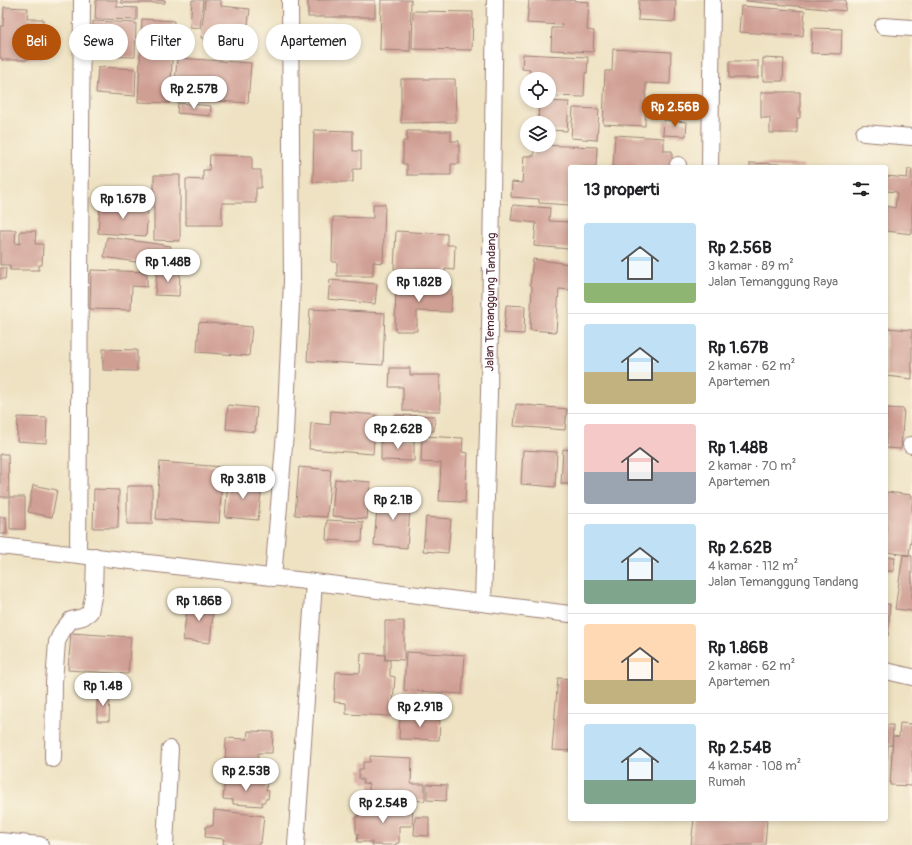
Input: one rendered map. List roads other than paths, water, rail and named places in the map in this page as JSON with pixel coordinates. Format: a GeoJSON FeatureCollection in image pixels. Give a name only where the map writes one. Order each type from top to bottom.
{"type":"FeatureCollection","features":[{"type":"Feature","properties":{"kind":"street"},"geometry":{"type":"LineString","coordinates":[[78,554],[82,0]]}},
{"type":"Feature","properties":{"kind":"street"},"geometry":{"type":"LineString","coordinates":[[273,578],[285,433],[292,281],[290,0]]}},
{"type":"Feature","properties":{"kind":"street","name":"Jalan Temanggung Tandang"},"geometry":{"type":"LineString","coordinates":[[483,603],[489,393],[495,0]]}},
{"type":"Feature","properties":{"kind":"street"},"geometry":{"type":"LineString","coordinates":[[710,165],[712,0]]}},
{"type":"Feature","properties":{"kind":"street"},"geometry":{"type":"LineString","coordinates":[[883,26],[912,28]]}},
{"type":"Feature","properties":{"kind":"street"},"geometry":{"type":"LineString","coordinates":[[864,134],[912,137]]}},
{"type":"Feature","properties":{"kind":"street"},"geometry":{"type":"LineString","coordinates":[[0,546],[314,582],[568,614]]}},
{"type":"Feature","properties":{"kind":"street"},"geometry":{"type":"LineString","coordinates":[[53,759],[54,682],[57,642],[62,631],[71,620],[83,617],[90,612],[94,592],[95,556]]}},
{"type":"Feature","properties":{"kind":"street"},"geometry":{"type":"LineString","coordinates":[[296,845],[314,582]]}},
{"type":"Feature","properties":{"kind":"street"},"geometry":{"type":"LineString","coordinates":[[888,671],[912,677]]}},
{"type":"Feature","properties":{"kind":"street"},"geometry":{"type":"LineString","coordinates":[[165,845],[170,749]]}},
{"type":"Feature","properties":{"kind":"street"},"geometry":{"type":"LineString","coordinates":[[0,841],[40,845]]}}]}
